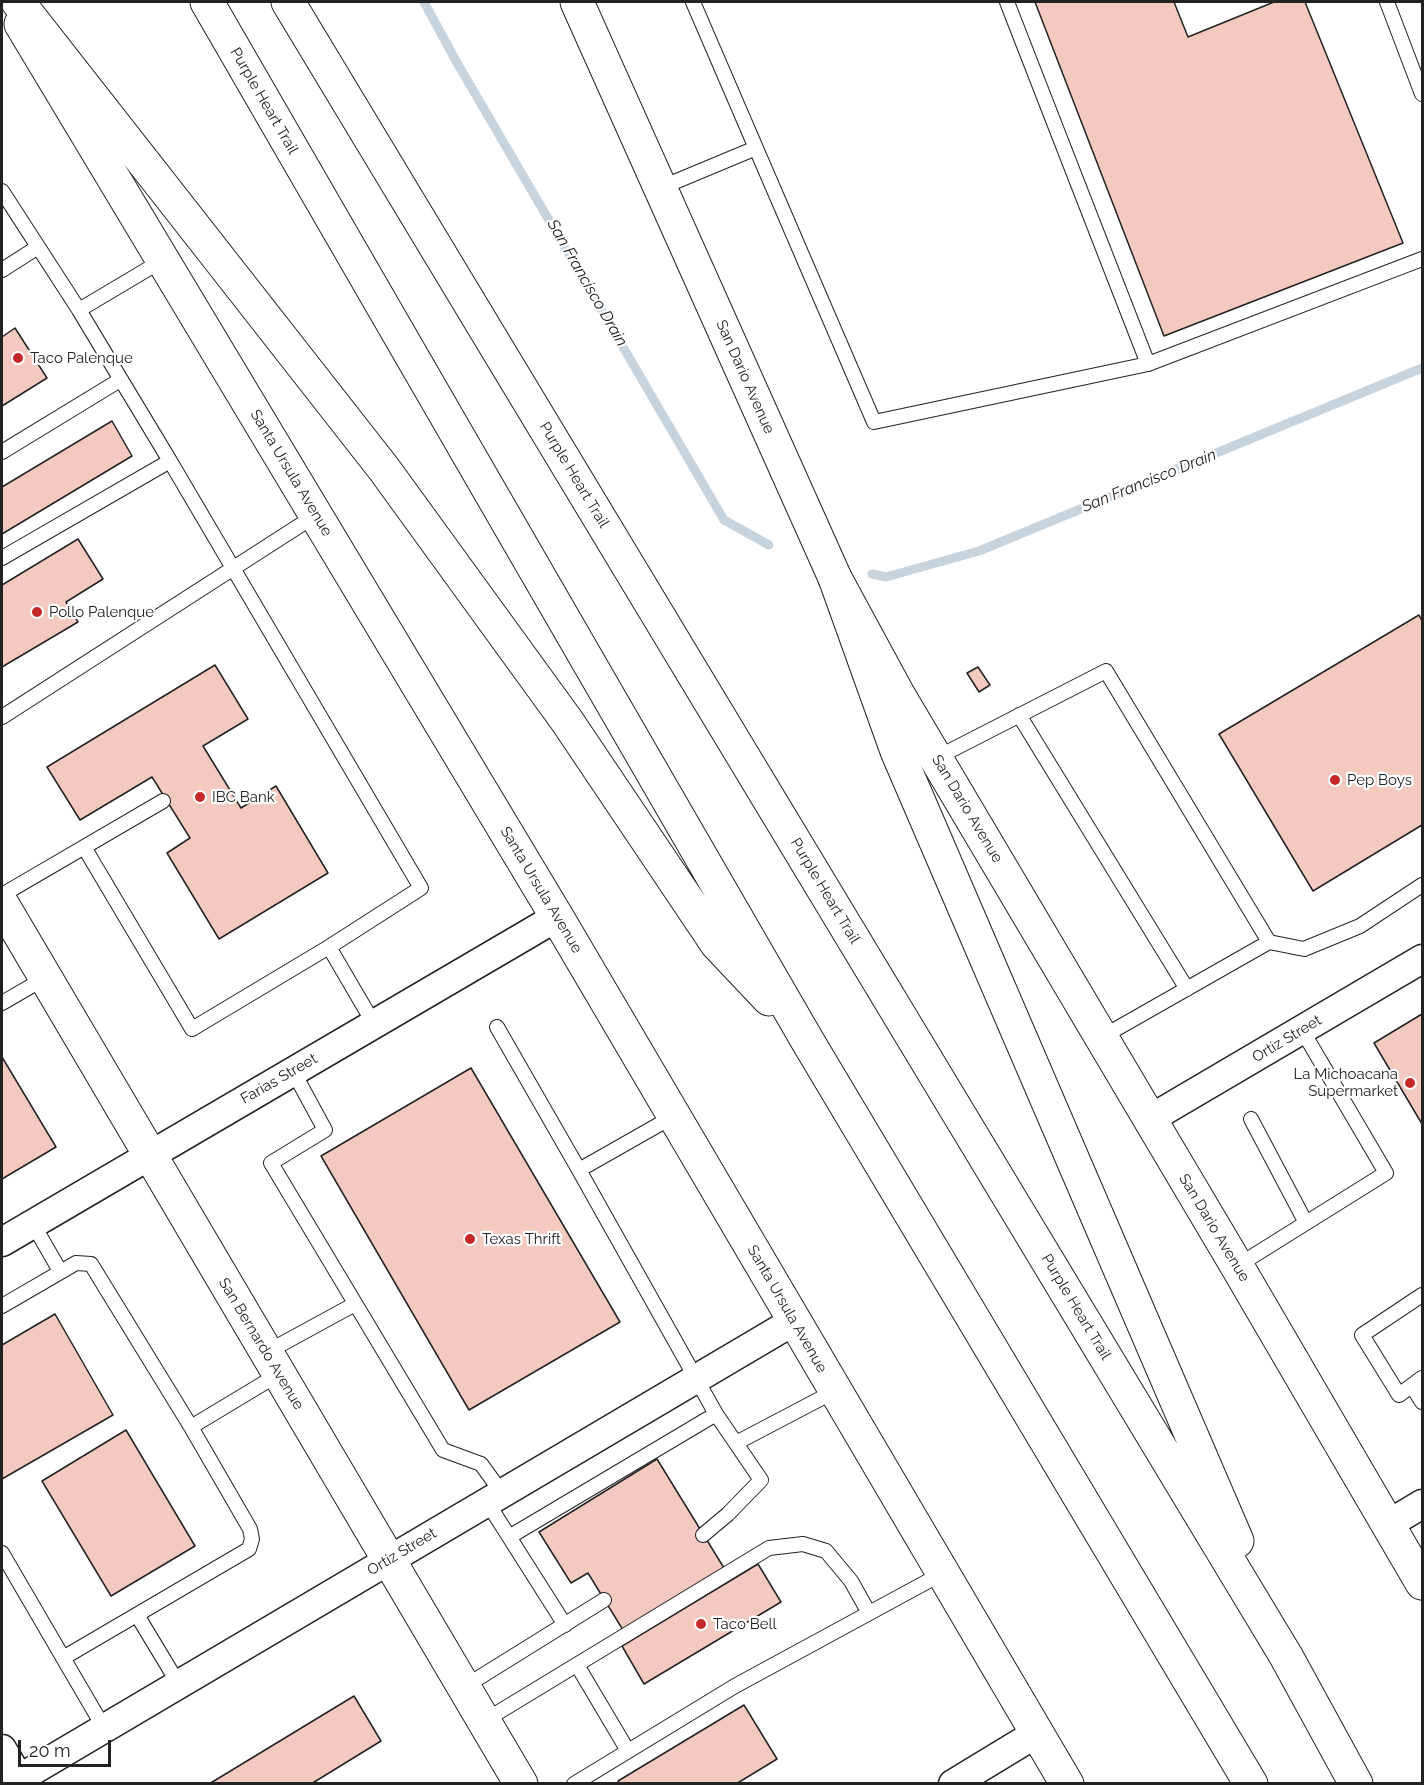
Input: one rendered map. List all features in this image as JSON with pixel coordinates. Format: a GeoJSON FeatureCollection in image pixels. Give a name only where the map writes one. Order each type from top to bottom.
{"type":"FeatureCollection","features":[{"type":"Feature","properties":{"kind":"main road","name":"Santa Ursula Avenue"},"geometry":{"type":"LineString","coordinates":[[8,2],[556,916],[1067,1784]]}},
{"type":"Feature","properties":{"kind":"main road"},"geometry":{"type":"LineString","coordinates":[[18,2],[384,469],[567,721],[717,944],[807,1040]]}},
{"type":"Feature","properties":{"kind":"main road","name":"Purple Heart Trail"},"geometry":{"type":"LineString","coordinates":[[207,2],[807,1040],[1251,1784]]}},
{"type":"Feature","properties":{"kind":"main road","name":"Purple Heart Trail"},"geometry":{"type":"LineString","coordinates":[[288,2],[1286,1656],[1356,1784]]}},
{"type":"Feature","properties":{"kind":"main road","name":"San Dario Avenue"},"geometry":{"type":"LineString","coordinates":[[577,2],[835,578],[899,696],[1422,1583]]}},
{"type":"Feature","properties":{"kind":"main road"},"geometry":{"type":"LineString","coordinates":[[835,578],[897,751],[1286,1656]]}},
{"type":"Feature","properties":{"kind":"main road","name":"San Bernardo Avenue"},"geometry":{"type":"LineString","coordinates":[[2,904],[521,1784]]}},
{"type":"Feature","properties":{"kind":"street","name":"Farias Street"},"geometry":{"type":"LineString","coordinates":[[2,1242],[556,916]]}},
{"type":"Feature","properties":{"kind":"street","name":"Ortiz Street"},"geometry":{"type":"LineString","coordinates":[[1150,1119],[1422,959]]}},
{"type":"Feature","properties":{"kind":"street","name":"Ortiz Street"},"geometry":{"type":"LineString","coordinates":[[17,1782],[178,1683],[794,1321]]}},
{"type":"Feature","properties":{"kind":"street"},"geometry":{"type":"LineString","coordinates":[[1389,1524],[1422,1504]]}},
{"type":"Feature","properties":{"kind":"street"},"geometry":{"type":"LineString","coordinates":[[953,1784],[1037,1733]]}},
{"type":"Feature","properties":{"kind":"street"},"geometry":{"type":"LineString","coordinates":[[2,1749],[17,1782]]}},
{"type":"Feature","properties":{"kind":"lane"},"geometry":{"type":"LineString","coordinates":[[693,2],[874,422],[1148,364],[1422,258]]}},
{"type":"Feature","properties":{"kind":"lane"},"geometry":{"type":"LineString","coordinates":[[1007,2],[1148,364]]}},
{"type":"Feature","properties":{"kind":"lane"},"geometry":{"type":"LineString","coordinates":[[1386,2],[1422,94]]}},
{"type":"Feature","properties":{"kind":"lane"},"geometry":{"type":"LineString","coordinates":[[660,188],[756,148]]}},
{"type":"Feature","properties":{"kind":"lane"},"geometry":{"type":"LineString","coordinates":[[2,191],[80,310],[421,888],[329,947],[192,1029],[84,847]]}},
{"type":"Feature","properties":{"kind":"lane"},"geometry":{"type":"LineString","coordinates":[[2,270],[38,248]]}},
{"type":"Feature","properties":{"kind":"lane"},"geometry":{"type":"LineString","coordinates":[[80,310],[163,260]]}},
{"type":"Feature","properties":{"kind":"lane"},"geometry":{"type":"LineString","coordinates":[[2,452],[120,380]]}},
{"type":"Feature","properties":{"kind":"lane"},"geometry":{"type":"LineString","coordinates":[[2,558],[170,461]]}},
{"type":"Feature","properties":{"kind":"lane"},"geometry":{"type":"LineString","coordinates":[[2,717],[316,515]]}},
{"type":"Feature","properties":{"kind":"lane"},"geometry":{"type":"LineString","coordinates":[[936,758],[1106,671],[1269,942]]}},
{"type":"Feature","properties":{"kind":"lane"},"geometry":{"type":"LineString","coordinates":[[1019,715],[1187,989]]}},
{"type":"Feature","properties":{"kind":"lane"},"geometry":{"type":"LineString","coordinates":[[2,894],[163,801]]}},
{"type":"Feature","properties":{"kind":"lane"},"geometry":{"type":"LineString","coordinates":[[1102,1038],[1269,942],[1304,949],[1360,926],[1422,885]]}},
{"type":"Feature","properties":{"kind":"lane"},"geometry":{"type":"LineString","coordinates":[[329,947],[374,1024]]}},
{"type":"Feature","properties":{"kind":"lane"},"geometry":{"type":"LineString","coordinates":[[2,1003],[45,978]]}},
{"type":"Feature","properties":{"kind":"lane"},"geometry":{"type":"LineString","coordinates":[[497,1027],[716,1414],[761,1480],[728,1514],[703,1535]]}},
{"type":"Feature","properties":{"kind":"lane"},"geometry":{"type":"LineString","coordinates":[[1237,1266],[1386,1173],[1302,1030]]}},
{"type":"Feature","properties":{"kind":"lane"},"geometry":{"type":"LineString","coordinates":[[293,1071],[325,1130],[271,1162],[443,1450],[481,1464],[509,1537],[565,1624]]}},
{"type":"Feature","properties":{"kind":"lane"},"geometry":{"type":"LineString","coordinates":[[579,1170],[674,1116]]}},
{"type":"Feature","properties":{"kind":"lane"},"geometry":{"type":"LineString","coordinates":[[1251,1119],[1306,1223]]}},
{"type":"Feature","properties":{"kind":"lane"},"geometry":{"type":"LineString","coordinates":[[33,1224],[60,1271]]}},
{"type":"Feature","properties":{"kind":"lane"},"geometry":{"type":"LineString","coordinates":[[2,1305],[76,1263],[91,1264],[191,1427],[250,1529],[252,1539],[249,1549],[63,1658]]}},
{"type":"Feature","properties":{"kind":"lane"},"geometry":{"type":"LineString","coordinates":[[1422,1295],[1362,1335],[1399,1395],[1417,1382],[1422,1402]]}},
{"type":"Feature","properties":{"kind":"lane"},"geometry":{"type":"LineString","coordinates":[[191,1427],[273,1363],[355,1304]]}},
{"type":"Feature","properties":{"kind":"lane"},"geometry":{"type":"LineString","coordinates":[[736,1443],[835,1391]]}},
{"type":"Feature","properties":{"kind":"lane"},"geometry":{"type":"LineString","coordinates":[[509,1537],[716,1414]]}},
{"type":"Feature","properties":{"kind":"lane"},"geometry":{"type":"LineString","coordinates":[[484,1721],[769,1548],[803,1545],[826,1551],[851,1581],[869,1613]]}},
{"type":"Feature","properties":{"kind":"lane"},"geometry":{"type":"LineString","coordinates":[[2,1553],[104,1728]]}},
{"type":"Feature","properties":{"kind":"lane"},"geometry":{"type":"LineString","coordinates":[[574,1784],[735,1686],[943,1573]]}},
{"type":"Feature","properties":{"kind":"lane"},"geometry":{"type":"LineString","coordinates":[[464,1687],[604,1600]]}},
{"type":"Feature","properties":{"kind":"lane"},"geometry":{"type":"LineString","coordinates":[[137,1615],[178,1683]]}},
{"type":"Feature","properties":{"kind":"lane"},"geometry":{"type":"LineString","coordinates":[[577,1665],[627,1751]]}},
{"type":"Feature","properties":{"kind":"building"},"geometry":{"type":"Polygon","coordinates":[[[1035,2],[1174,2],[1188,37],[1274,2],[1305,2],[1403,243],[1164,336],[1035,2]]]}},
{"type":"Feature","properties":{"kind":"building","name":"Taco Palenque"},"geometry":{"type":"Polygon","coordinates":[[[15,328],[47,378],[2,406],[2,337],[15,328]]]}},
{"type":"Feature","properties":{"kind":"building"},"geometry":{"type":"Polygon","coordinates":[[[112,421],[132,456],[2,534],[2,487],[112,421]]]}},
{"type":"Feature","properties":{"kind":"building","name":"Pollo Palenque"},"geometry":{"type":"Polygon","coordinates":[[[78,539],[103,579],[66,602],[78,622],[2,667],[2,585],[78,539]]]}},
{"type":"Feature","properties":{"kind":"building","name":"Pep Boys"},"geometry":{"type":"Polygon","coordinates":[[[1419,615],[1422,621],[1422,825],[1313,891],[1219,734],[1419,615]]]}},
{"type":"Feature","properties":{"kind":"building","name":"IBC Bank"},"geometry":{"type":"Polygon","coordinates":[[[215,665],[248,719],[203,746],[241,808],[276,786],[328,873],[219,939],[167,853],[190,838],[152,777],[80,820],[47,767],[215,665]]]}},
{"type":"Feature","properties":{"kind":"building"},"geometry":{"type":"Polygon","coordinates":[[[978,667],[990,685],[979,692],[967,673],[978,667]]]}},
{"type":"Feature","properties":{"kind":"building","name":"La Michoacana Supermarket"},"geometry":{"type":"Polygon","coordinates":[[[1422,1014],[1422,1124],[1374,1043],[1422,1014]]]}},
{"type":"Feature","properties":{"kind":"building"},"geometry":{"type":"Polygon","coordinates":[[[2,1057],[56,1147],[2,1179],[2,1057]]]}},
{"type":"Feature","properties":{"kind":"building","name":"Texas Thrift"},"geometry":{"type":"Polygon","coordinates":[[[471,1068],[620,1322],[469,1410],[321,1156],[471,1068]]]}},
{"type":"Feature","properties":{"kind":"building"},"geometry":{"type":"Polygon","coordinates":[[[55,1314],[113,1415],[2,1479],[2,1345],[55,1314]]]}},
{"type":"Feature","properties":{"kind":"building"},"geometry":{"type":"Polygon","coordinates":[[[126,1430],[195,1546],[111,1596],[42,1481],[126,1430]]]}},
{"type":"Feature","properties":{"kind":"building"},"geometry":{"type":"Polygon","coordinates":[[[657,1459],[724,1568],[623,1630],[588,1573],[571,1583],[539,1532],[657,1459]]]}},
{"type":"Feature","properties":{"kind":"building","name":"Taco Bell"},"geometry":{"type":"Polygon","coordinates":[[[758,1564],[781,1602],[644,1684],[622,1646],[758,1564]]]}},
{"type":"Feature","properties":{"kind":"building"},"geometry":{"type":"Polygon","coordinates":[[[354,1696],[381,1741],[311,1784],[209,1784],[354,1696]]]}},
{"type":"Feature","properties":{"kind":"building"},"geometry":{"type":"Polygon","coordinates":[[[744,1705],[777,1759],[736,1784],[620,1784],[618,1781],[744,1705]]]}},
{"type":"Feature","properties":{"kind":"waterway","name":"San Francisco Drain"},"geometry":{"type":"LineString","coordinates":[[424,2],[456,61],[724,520],[769,545]]}},
{"type":"Feature","properties":{"kind":"waterway","name":"San Francisco Drain"},"geometry":{"type":"LineString","coordinates":[[872,574],[886,577],[979,551],[1422,368]]}},
{"type":"Feature","properties":{"kind":"place","name":"Taco Palenque"},"geometry":{"type":"Point","coordinates":[18,358]}},
{"type":"Feature","properties":{"kind":"place","name":"Pollo Palenque"},"geometry":{"type":"Point","coordinates":[37,612]}},
{"type":"Feature","properties":{"kind":"place","name":"Pep Boys"},"geometry":{"type":"Point","coordinates":[1335,780]}},
{"type":"Feature","properties":{"kind":"place","name":"IBC Bank"},"geometry":{"type":"Point","coordinates":[200,797]}},
{"type":"Feature","properties":{"kind":"place","name":"La Michoacana Supermarket"},"geometry":{"type":"Point","coordinates":[1410,1083]}},
{"type":"Feature","properties":{"kind":"place","name":"Texas Thrift"},"geometry":{"type":"Point","coordinates":[470,1239]}},
{"type":"Feature","properties":{"kind":"place","name":"Taco Bell"},"geometry":{"type":"Point","coordinates":[701,1624]}}]}
